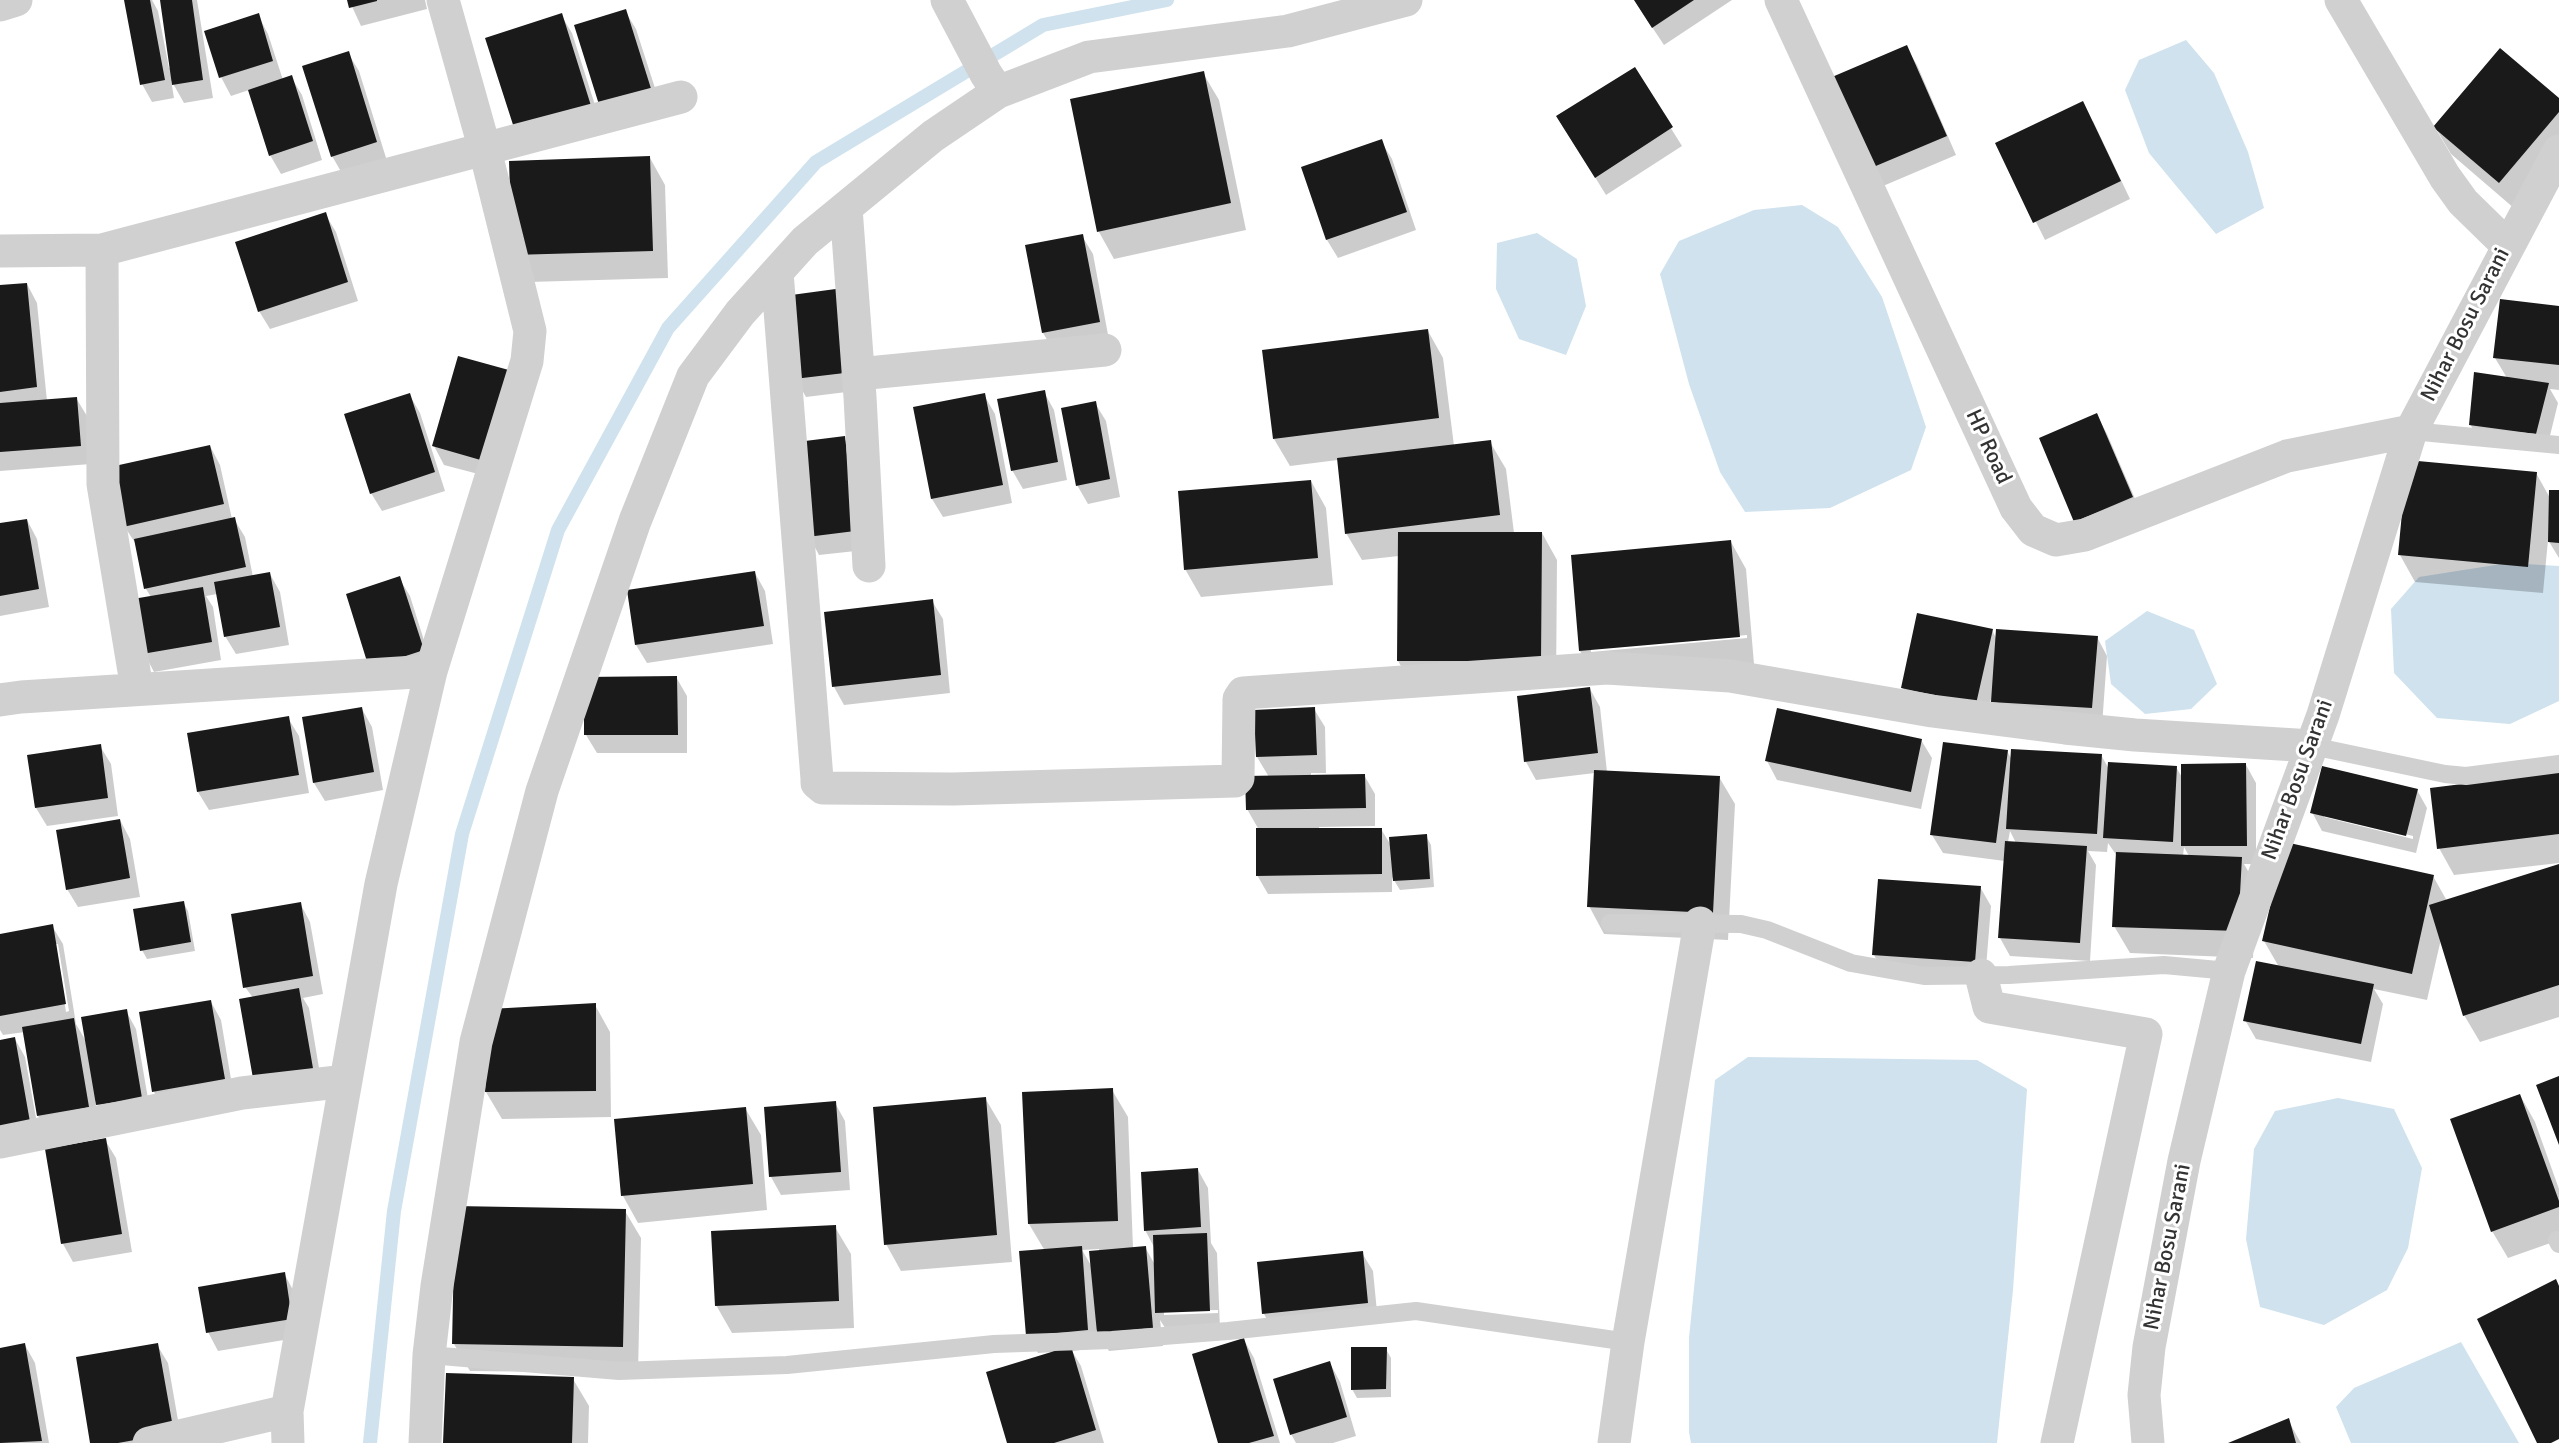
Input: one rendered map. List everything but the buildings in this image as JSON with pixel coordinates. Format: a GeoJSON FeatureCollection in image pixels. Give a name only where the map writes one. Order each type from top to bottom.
{"type":"FeatureCollection","features":[{"type":"Feature","properties":{"kind":"street"},"geometry":{"type":"LineString","coordinates":[[0,5],[16,0]]}},
{"type":"Feature","properties":{"kind":"street"},"geometry":{"type":"LineString","coordinates":[[149,1443],[288,1427],[316,1242],[381,884],[431,671],[527,361],[530,331],[485,150],[443,0]]}},
{"type":"Feature","properties":{"kind":"street"},"geometry":{"type":"LineString","coordinates":[[425,1443],[429,1355],[437,1286],[476,1042],[542,791],[635,521],[693,376],[740,314],[805,241],[933,136],[992,83],[1089,57],[1288,31],[1406,0]]}},
{"type":"Feature","properties":{"kind":"street","name":"HP Road"},"geometry":{"type":"LineString","coordinates":[[1781,0],[2016,508],[2033,531],[2056,540],[2085,535],[2287,456],[2411,431]]}},
{"type":"Feature","properties":{"kind":"street"},"geometry":{"type":"LineString","coordinates":[[2342,0],[2445,177],[2463,202],[2507,245]]}},
{"type":"Feature","properties":{"kind":"street"},"geometry":{"type":"LineString","coordinates":[[951,7],[992,83]]}},
{"type":"Feature","properties":{"kind":"street"},"geometry":{"type":"LineString","coordinates":[[0,251],[102,250],[681,97]]}},
{"type":"Feature","properties":{"kind":"street","name":"Nihar Bosu Sarani"},"geometry":{"type":"LineString","coordinates":[[2148,1443],[2144,1395],[2149,1347],[2184,1161],[2229,971],[2312,746],[2411,431],[2507,245],[2559,151]]}},
{"type":"Feature","properties":{"kind":"street"},"geometry":{"type":"LineString","coordinates":[[846,208],[869,566]]}},
{"type":"Feature","properties":{"kind":"street"},"geometry":{"type":"LineString","coordinates":[[102,250],[103,484],[137,689]]}},
{"type":"Feature","properties":{"kind":"street"},"geometry":{"type":"LineString","coordinates":[[777,272],[817,783],[823,788],[953,789],[1234,780],[1238,778],[1239,699],[1243,693],[1607,668],[1730,676],[1932,711],[2065,728],[2135,735],[2312,746]]}},
{"type":"Feature","properties":{"kind":"street"},"geometry":{"type":"LineString","coordinates":[[858,374],[1105,350]]}},
{"type":"Feature","properties":{"kind":"street"},"geometry":{"type":"LineString","coordinates":[[0,700],[431,671]]}},
{"type":"Feature","properties":{"kind":"street"},"geometry":{"type":"LineString","coordinates":[[1614,1443],[1628,1342],[1700,923]]}},
{"type":"Feature","properties":{"kind":"street"},"geometry":{"type":"LineString","coordinates":[[1981,975],[1989,1007],[2146,1034],[2057,1443]]}},
{"type":"Feature","properties":{"kind":"street"},"geometry":{"type":"LineString","coordinates":[[0,1142],[242,1094],[346,1081]]}},
{"type":"Feature","properties":{"kind":"lane"},"geometry":{"type":"LineString","coordinates":[[2411,431],[2559,445]]}},
{"type":"Feature","properties":{"kind":"lane"},"geometry":{"type":"LineString","coordinates":[[2312,746],[2445,774],[2466,776],[2559,764]]}},
{"type":"Feature","properties":{"kind":"lane"},"geometry":{"type":"LineString","coordinates":[[1610,922],[1741,924],[1767,930],[1851,963],[1924,976],[2164,965],[2229,971]]}},
{"type":"Feature","properties":{"kind":"lane"},"geometry":{"type":"LineString","coordinates":[[429,1355],[619,1371],[787,1365],[994,1344],[1124,1339],[1416,1311],[1628,1342]]}},
{"type":"Feature","properties":{"kind":"water"},"geometry":{"type":"Polygon","coordinates":[[[2186,40],[2214,73],[2248,152],[2264,208],[2216,234],[2149,153],[2125,90],[2139,60],[2186,40]]]}},
{"type":"Feature","properties":{"kind":"water"},"geometry":{"type":"Polygon","coordinates":[[[1802,205],[1838,227],[1882,297],[1926,427],[1911,470],[1830,508],[1745,512],[1720,472],[1689,384],[1660,274],[1679,241],[1754,210],[1802,205]]]}},
{"type":"Feature","properties":{"kind":"water"},"geometry":{"type":"Polygon","coordinates":[[[1537,233],[1577,259],[1586,306],[1566,355],[1519,339],[1496,289],[1497,243],[1537,233]]]}},
{"type":"Feature","properties":{"kind":"water"},"geometry":{"type":"Polygon","coordinates":[[[2508,563],[2559,566],[2559,701],[2510,724],[2437,718],[2394,673],[2391,609],[2419,577],[2508,563]]]}},
{"type":"Feature","properties":{"kind":"water"},"geometry":{"type":"Polygon","coordinates":[[[2147,611],[2194,630],[2217,684],[2191,709],[2145,714],[2111,684],[2105,641],[2147,611]]]}},
{"type":"Feature","properties":{"kind":"water"},"geometry":{"type":"Polygon","coordinates":[[[1748,1057],[1977,1060],[2027,1089],[2013,1290],[1997,1443],[1691,1443],[1689,1338],[1715,1080],[1748,1057]]]}},
{"type":"Feature","properties":{"kind":"water"},"geometry":{"type":"Polygon","coordinates":[[[2338,1098],[2394,1109],[2422,1168],[2408,1248],[2387,1290],[2324,1325],[2260,1307],[2246,1239],[2254,1149],[2275,1111],[2338,1098]]]}},
{"type":"Feature","properties":{"kind":"water"},"geometry":{"type":"Polygon","coordinates":[[[2461,1342],[2519,1443],[2351,1443],[2336,1407],[2354,1388],[2461,1342]]]}},
{"type":"Feature","properties":{"kind":"waterway"},"geometry":{"type":"LineString","coordinates":[[370,1443],[394,1211],[462,834],[558,530],[668,328],[816,162],[1043,25],[1167,0]]}}]}
